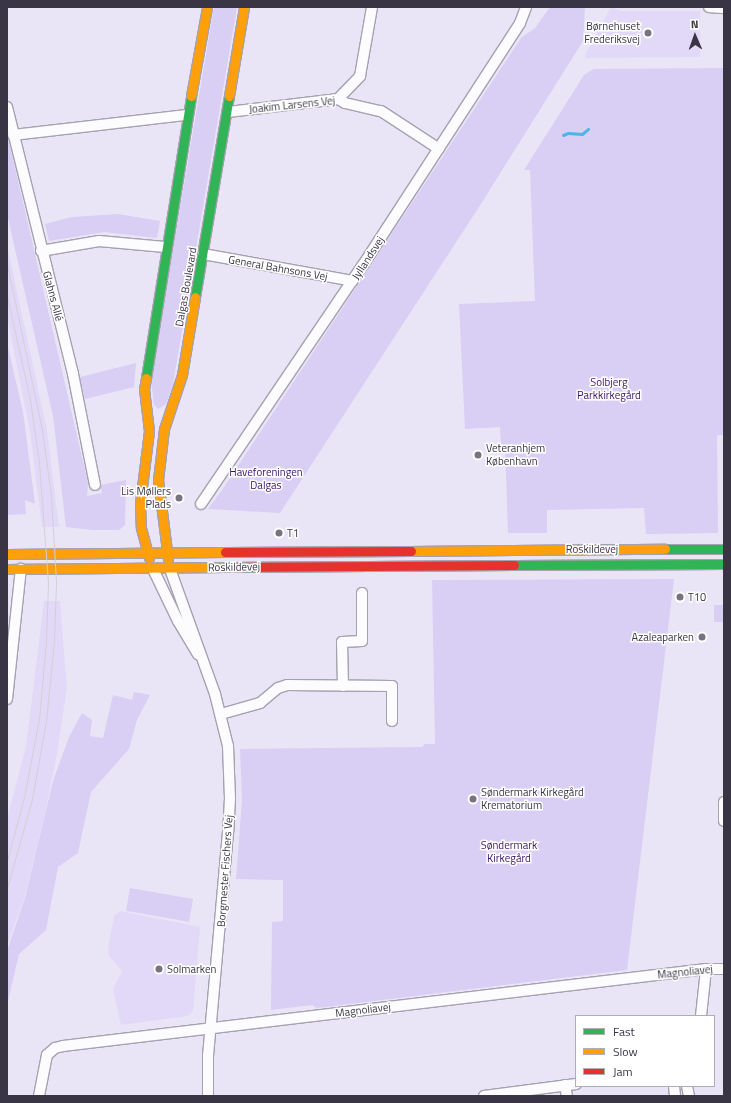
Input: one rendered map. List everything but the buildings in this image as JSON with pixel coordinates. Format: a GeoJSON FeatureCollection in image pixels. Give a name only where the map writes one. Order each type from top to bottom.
{"type":"FeatureCollection","features":[{"type":"Feature","properties":{"kind":"street"},"geometry":{"type":"LineString","coordinates":[[153,569],[146,551],[141,528],[140,503],[148,449],[144,389],[187,115],[207,7]]}},
{"type":"Feature","properties":{"kind":"street","name":"Dalgas Boulevard"},"geometry":{"type":"LineString","coordinates":[[170,569],[166,552],[158,480],[164,429],[182,375],[228,112],[244,7]]}},
{"type":"Feature","properties":{"kind":"street"},"geometry":{"type":"LineString","coordinates":[[338,99],[360,76],[372,7]]}},
{"type":"Feature","properties":{"kind":"street","name":"Jyllandsvej"},"geometry":{"type":"LineString","coordinates":[[201,504],[352,281],[439,149],[520,22],[526,7]]}},
{"type":"Feature","properties":{"kind":"street"},"geometry":{"type":"LineString","coordinates":[[709,7],[724,8]]}},
{"type":"Feature","properties":{"kind":"street","name":"Joakim Larsens Vej"},"geometry":{"type":"LineString","coordinates":[[228,112],[338,99],[345,103],[381,111],[439,149]]}},
{"type":"Feature","properties":{"kind":"street","name":"Glahns Allé"},"geometry":{"type":"LineString","coordinates":[[7,107],[41,250],[73,374],[95,485]]}},
{"type":"Feature","properties":{"kind":"street"},"geometry":{"type":"LineString","coordinates":[[13,135],[187,115]]}},
{"type":"Feature","properties":{"kind":"street"},"geometry":{"type":"LineString","coordinates":[[41,250],[99,242],[166,247]]}},
{"type":"Feature","properties":{"kind":"street","name":"General Bahnsons Vej"},"geometry":{"type":"LineString","coordinates":[[204,254],[352,281]]}},
{"type":"Feature","properties":{"kind":"street","name":"Roskildevej"},"geometry":{"type":"LineString","coordinates":[[7,554],[146,551],[724,549]]}},
{"type":"Feature","properties":{"kind":"street"},"geometry":{"type":"LineString","coordinates":[[461,550],[461,565]]}},
{"type":"Feature","properties":{"kind":"street"},"geometry":{"type":"LineString","coordinates":[[7,699],[21,569],[21,554]]}},
{"type":"Feature","properties":{"kind":"street","name":"Roskildevej"},"geometry":{"type":"LineString","coordinates":[[7,569],[724,564]]}},
{"type":"Feature","properties":{"kind":"street","name":"Borgmester Fischers Vej"},"geometry":{"type":"LineString","coordinates":[[153,569],[178,621],[203,663]]}},
{"type":"Feature","properties":{"kind":"street","name":"Borgmester Fischers Vej"},"geometry":{"type":"LineString","coordinates":[[170,569],[192,624],[203,663],[221,714],[228,746],[230,798],[211,1028],[208,1096]]}},
{"type":"Feature","properties":{"kind":"street"},"geometry":{"type":"LineString","coordinates":[[342,686],[342,642],[362,641],[362,593]]}},
{"type":"Feature","properties":{"kind":"street"},"geometry":{"type":"LineString","coordinates":[[221,714],[260,703],[278,688],[287,685],[392,686],[392,721]]}},
{"type":"Feature","properties":{"kind":"street"},"geometry":{"type":"LineString","coordinates":[[724,802],[724,821]]}},
{"type":"Feature","properties":{"kind":"street"},"geometry":{"type":"LineString","coordinates":[[701,1015],[706,969]]}},
{"type":"Feature","properties":{"kind":"street","name":"Magnoliavej"},"geometry":{"type":"LineString","coordinates":[[39,1096],[47,1055],[55,1048],[706,969],[724,969]]}},
{"type":"Feature","properties":{"kind":"street"},"geometry":{"type":"LineString","coordinates":[[484,1096],[575,1084]]}},
{"type":"Feature","properties":{"kind":"street"},"geometry":{"type":"LineString","coordinates":[[565,1085],[566,1096]]}},
{"type":"Feature","properties":{"kind":"shaded area","name":"Børnehuset Frederiksvej"},"geometry":{"type":"Polygon","coordinates":[[[611,7],[621,11],[700,11],[700,57],[586,58],[585,55],[611,7]]]}},
{"type":"Feature","properties":{"kind":"shaded area"},"geometry":{"type":"Polygon","coordinates":[[[7,245],[47,430],[59,527],[42,527],[30,432],[7,317],[7,245]]]}},
{"type":"Feature","properties":{"kind":"shaded area"},"geometry":{"type":"Polygon","coordinates":[[[44,601],[60,601],[67,688],[57,754],[43,822],[24,899],[7,946],[7,819],[26,746],[44,601]]]}},
{"type":"Feature","properties":{"kind":"shaded area","name":"Solmarken"},"geometry":{"type":"Polygon","coordinates":[[[120,911],[200,927],[193,1011],[188,1016],[121,1025],[113,989],[122,971],[109,956],[108,948],[114,916],[120,911]]]}},
{"type":"Feature","properties":{"kind":"green space"},"geometry":{"type":"Polygon","coordinates":[[[214,7],[237,7],[173,384],[166,404],[158,409],[154,405],[151,380],[214,7]]]}},
{"type":"Feature","properties":{"kind":"green space","name":"Haveforeningen Dalgas"},"geometry":{"type":"Polygon","coordinates":[[[550,7],[585,7],[583,41],[479,207],[280,513],[208,509],[521,38],[535,28],[550,7]]]}},
{"type":"Feature","properties":{"kind":"green space","name":"Solbjerg Parkkirkegård"},"geometry":{"type":"Polygon","coordinates":[[[724,68],[724,435],[717,435],[718,533],[646,534],[644,508],[547,510],[547,533],[508,533],[505,445],[501,445],[500,427],[465,429],[459,304],[535,301],[530,170],[524,170],[584,75],[594,69],[724,68]]]}},
{"type":"Feature","properties":{"kind":"green space"},"geometry":{"type":"Polygon","coordinates":[[[7,133],[88,483],[87,496],[102,493],[100,485],[126,480],[125,525],[119,530],[92,530],[66,527],[53,416],[7,214],[7,133]]]}},
{"type":"Feature","properties":{"kind":"green space"},"geometry":{"type":"Polygon","coordinates":[[[118,214],[160,221],[157,238],[104,232],[49,241],[45,224],[72,217],[118,214]]]}},
{"type":"Feature","properties":{"kind":"green space"},"geometry":{"type":"Polygon","coordinates":[[[7,343],[23,412],[35,504],[25,500],[26,514],[7,515],[7,343]]]}},
{"type":"Feature","properties":{"kind":"green space"},"geometry":{"type":"Polygon","coordinates":[[[136,363],[134,387],[85,399],[80,377],[136,363]]]}},
{"type":"Feature","properties":{"kind":"green space","name":"Søndermark Kirkegård"},"geometry":{"type":"Polygon","coordinates":[[[674,579],[627,970],[317,1008],[312,1005],[271,1010],[272,922],[283,921],[283,880],[236,879],[242,801],[240,749],[422,747],[425,744],[435,744],[432,580],[674,579]]]}},
{"type":"Feature","properties":{"kind":"green space"},"geometry":{"type":"Polygon","coordinates":[[[714,605],[724,605],[724,622],[714,622],[714,605]]]}},
{"type":"Feature","properties":{"kind":"green space"},"geometry":{"type":"Polygon","coordinates":[[[134,692],[150,695],[137,720],[129,749],[91,792],[78,853],[58,867],[46,930],[19,954],[7,1005],[7,951],[25,898],[53,781],[69,737],[82,713],[92,720],[90,736],[103,738],[113,695],[132,700],[134,692]]]}},
{"type":"Feature","properties":{"kind":"green space"},"geometry":{"type":"Polygon","coordinates":[[[130,888],[193,899],[189,922],[126,911],[130,888]]]}},
{"type":"Feature","properties":{"kind":"waterway"},"geometry":{"type":"LineString","coordinates":[[563,135],[568,133],[582,134],[588,129]]}},
{"type":"Feature","properties":{"kind":"tram line"},"geometry":{"type":"LineString","coordinates":[[7,264],[42,430],[51,495],[56,583],[54,641],[46,721],[32,799],[7,888]]}},
{"type":"Feature","properties":{"kind":"tram line"},"geometry":{"type":"LineString","coordinates":[[7,296],[30,400],[39,463],[48,583],[46,641],[39,719],[24,797],[7,861]]}},
{"type":"Feature","properties":{"kind":"traffic: fast"},"geometry":{"type":"LineString","coordinates":[[146,378],[191,96]]}},
{"type":"Feature","properties":{"kind":"traffic: fast"},"geometry":{"type":"LineString","coordinates":[[195,297],[229,96]]}},
{"type":"Feature","properties":{"kind":"traffic: fast"},"geometry":{"type":"LineString","coordinates":[[665,549],[724,549]]}},
{"type":"Feature","properties":{"kind":"traffic: fast"},"geometry":{"type":"LineString","coordinates":[[514,565],[724,564]]}},
{"type":"Feature","properties":{"kind":"traffic: slow"},"geometry":{"type":"LineString","coordinates":[[191,96],[207,7]]}},
{"type":"Feature","properties":{"kind":"traffic: slow"},"geometry":{"type":"LineString","coordinates":[[229,96],[244,7]]}},
{"type":"Feature","properties":{"kind":"traffic: slow"},"geometry":{"type":"LineString","coordinates":[[168,559],[158,480],[164,429],[182,375],[195,297]]}},
{"type":"Feature","properties":{"kind":"traffic: slow"},"geometry":{"type":"LineString","coordinates":[[146,378],[144,389],[149,431],[140,503],[141,528],[149,558]]}},
{"type":"Feature","properties":{"kind":"traffic: slow"},"geometry":{"type":"LineString","coordinates":[[411,551],[665,549]]}},
{"type":"Feature","properties":{"kind":"traffic: slow"},"geometry":{"type":"LineString","coordinates":[[7,554],[225,552]]}},
{"type":"Feature","properties":{"kind":"traffic: slow"},"geometry":{"type":"LineString","coordinates":[[7,569],[225,567]]}},
{"type":"Feature","properties":{"kind":"traffic: jam"},"geometry":{"type":"LineString","coordinates":[[225,552],[411,551]]}},
{"type":"Feature","properties":{"kind":"traffic: jam"},"geometry":{"type":"LineString","coordinates":[[225,567],[514,565]]}},
{"type":"Feature","properties":{"kind":"place","name":"Børnehuset Frederiksvej"},"geometry":{"type":"Point","coordinates":[648,33]}},
{"type":"Feature","properties":{"kind":"place","name":"Veteranhjem København"},"geometry":{"type":"Point","coordinates":[478,455]}},
{"type":"Feature","properties":{"kind":"place","name":"Lis Møllers Plads"},"geometry":{"type":"Point","coordinates":[179,498]}},
{"type":"Feature","properties":{"kind":"place","name":"T1"},"geometry":{"type":"Point","coordinates":[279,533]}},
{"type":"Feature","properties":{"kind":"place","name":"T10"},"geometry":{"type":"Point","coordinates":[680,597]}},
{"type":"Feature","properties":{"kind":"place","name":"Azaleaparken"},"geometry":{"type":"Point","coordinates":[702,637]}},
{"type":"Feature","properties":{"kind":"place","name":"Søndermark Kirkegård Krematorium"},"geometry":{"type":"Point","coordinates":[473,799]}},
{"type":"Feature","properties":{"kind":"place","name":"Solmarken"},"geometry":{"type":"Point","coordinates":[159,969]}}]}
